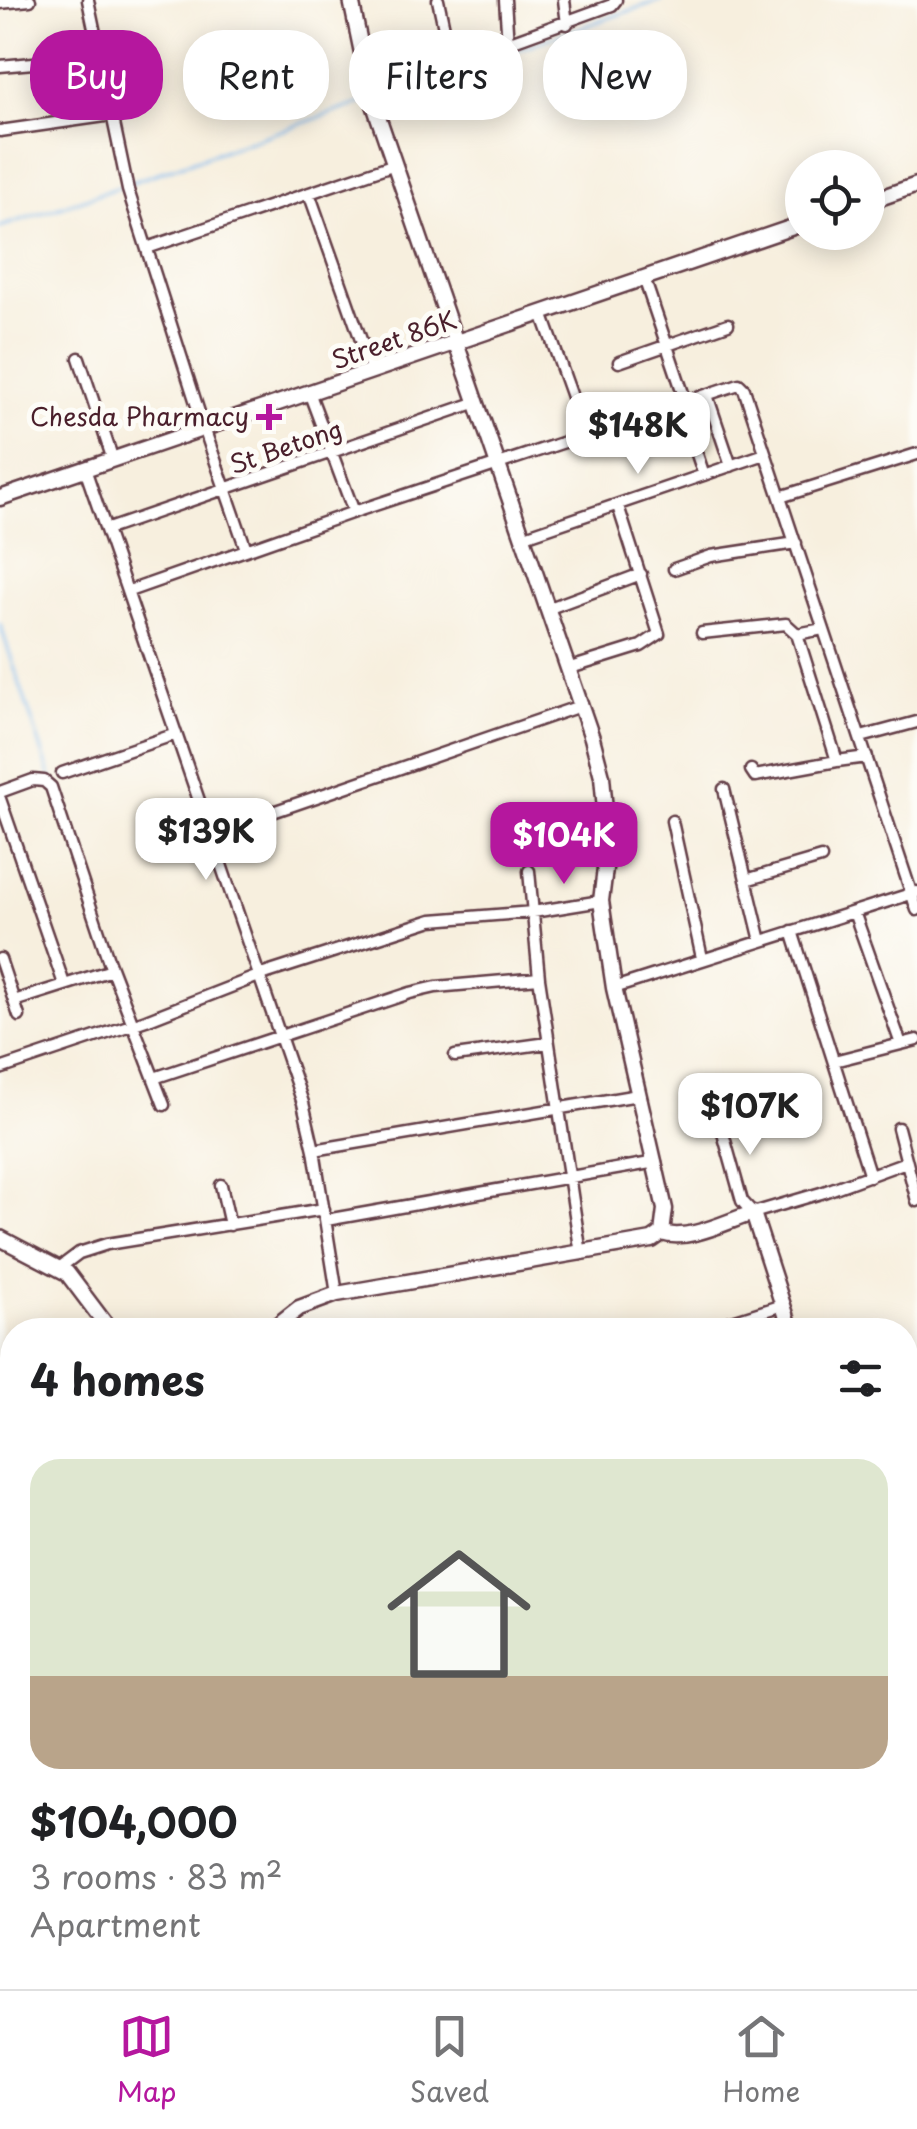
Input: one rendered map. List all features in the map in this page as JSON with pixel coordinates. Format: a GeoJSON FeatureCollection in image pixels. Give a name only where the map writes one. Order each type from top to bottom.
{"type":"FeatureCollection","features":[{"type":"Feature","properties":{"kind":"street"},"geometry":{"type":"LineString","coordinates":[[0,3],[30,0]]}},
{"type":"Feature","properties":{"kind":"street"},"geometry":{"type":"LineString","coordinates":[[88,0],[94,30]]}},
{"type":"Feature","properties":{"kind":"street"},"geometry":{"type":"LineString","coordinates":[[351,0],[357,30]]}},
{"type":"Feature","properties":{"kind":"street"},"geometry":{"type":"LineString","coordinates":[[438,0],[444,30]]}},
{"type":"Feature","properties":{"kind":"street"},"geometry":{"type":"LineString","coordinates":[[505,0],[507,30]]}},
{"type":"Feature","properties":{"kind":"street"},"geometry":{"type":"LineString","coordinates":[[564,0],[566,24]]}},
{"type":"Feature","properties":{"kind":"street"},"geometry":{"type":"LineString","coordinates":[[523,39],[612,5],[616,0]]}},
{"type":"Feature","properties":{"kind":"street"},"geometry":{"type":"LineString","coordinates":[[0,66],[30,63]]}},
{"type":"Feature","properties":{"kind":"street"},"geometry":{"type":"LineString","coordinates":[[0,131],[82,120]]}},
{"type":"Feature","properties":{"kind":"street"},"geometry":{"type":"LineString","coordinates":[[113,120],[128,190],[246,549]]}},
{"type":"Feature","properties":{"kind":"street"},"geometry":{"type":"LineString","coordinates":[[286,1318],[299,1308],[337,1294],[652,1240],[662,1233],[665,1209],[614,988],[601,901],[608,844],[602,776],[380,120]]}},
{"type":"Feature","properties":{"kind":"street"},"geometry":{"type":"LineString","coordinates":[[147,248],[395,164]]}},
{"type":"Feature","properties":{"kind":"street"},"geometry":{"type":"LineString","coordinates":[[885,196],[917,185]]}},
{"type":"Feature","properties":{"kind":"street"},"geometry":{"type":"LineString","coordinates":[[309,193],[372,371]]}},
{"type":"Feature","properties":{"kind":"street","name":"Street 86K"},"geometry":{"type":"LineString","coordinates":[[0,498],[785,230]]}},
{"type":"Feature","properties":{"kind":"street"},"geometry":{"type":"LineString","coordinates":[[644,278],[704,475]]}},
{"type":"Feature","properties":{"kind":"street"},"geometry":{"type":"LineString","coordinates":[[542,313],[586,436]]}},
{"type":"Feature","properties":{"kind":"street"},"geometry":{"type":"LineString","coordinates":[[619,362],[728,324]]}},
{"type":"Feature","properties":{"kind":"street"},"geometry":{"type":"LineString","coordinates":[[79,358],[113,460]]}},
{"type":"Feature","properties":{"kind":"street"},"geometry":{"type":"LineString","coordinates":[[129,590],[740,384],[917,910]]}},
{"type":"Feature","properties":{"kind":"street"},"geometry":{"type":"LineString","coordinates":[[310,392],[354,512]]}},
{"type":"Feature","properties":{"kind":"street"},"geometry":{"type":"LineString","coordinates":[[707,395],[730,466]]}},
{"type":"Feature","properties":{"kind":"street","name":"St Betong"},"geometry":{"type":"LineString","coordinates":[[108,529],[477,402]]}},
{"type":"Feature","properties":{"kind":"street"},"geometry":{"type":"LineString","coordinates":[[522,538],[766,454]]}},
{"type":"Feature","properties":{"kind":"street"},"geometry":{"type":"LineString","coordinates":[[780,496],[917,454]]}},
{"type":"Feature","properties":{"kind":"street"},"geometry":{"type":"LineString","coordinates":[[85,469],[281,1036],[314,1150],[337,1294]]}},
{"type":"Feature","properties":{"kind":"street"},"geometry":{"type":"LineString","coordinates":[[567,669],[656,640],[659,629],[618,506]]}},
{"type":"Feature","properties":{"kind":"street"},"geometry":{"type":"LineString","coordinates":[[674,568],[711,556],[796,543]]}},
{"type":"Feature","properties":{"kind":"street"},"geometry":{"type":"LineString","coordinates":[[546,609],[641,574]]}},
{"type":"Feature","properties":{"kind":"street"},"geometry":{"type":"LineString","coordinates":[[702,633],[786,624],[797,634],[837,762]]}},
{"type":"Feature","properties":{"kind":"street"},"geometry":{"type":"LineString","coordinates":[[797,634],[823,628]]}},
{"type":"Feature","properties":{"kind":"street"},"geometry":{"type":"LineString","coordinates":[[209,834],[580,706]]}},
{"type":"Feature","properties":{"kind":"street"},"geometry":{"type":"LineString","coordinates":[[861,737],[917,722]]}},
{"type":"Feature","properties":{"kind":"street"},"geometry":{"type":"LineString","coordinates":[[62,772],[176,734]]}},
{"type":"Feature","properties":{"kind":"street"},"geometry":{"type":"LineString","coordinates":[[751,770],[754,776],[768,775],[868,757]]}},
{"type":"Feature","properties":{"kind":"street"},"geometry":{"type":"LineString","coordinates":[[64,984],[0,796],[39,780],[51,787],[112,970],[164,1106]]}},
{"type":"Feature","properties":{"kind":"street"},"geometry":{"type":"LineString","coordinates":[[724,789],[761,941]]}},
{"type":"Feature","properties":{"kind":"street"},"geometry":{"type":"LineString","coordinates":[[672,821],[702,958]]}},
{"type":"Feature","properties":{"kind":"street"},"geometry":{"type":"LineString","coordinates":[[746,880],[821,858]]}},
{"type":"Feature","properties":{"kind":"street"},"geometry":{"type":"LineString","coordinates":[[529,871],[539,978],[581,1254]]}},
{"type":"Feature","properties":{"kind":"street"},"geometry":{"type":"LineString","coordinates":[[614,988],[914,893]]}},
{"type":"Feature","properties":{"kind":"street"},"geometry":{"type":"LineString","coordinates":[[0,1068],[134,1024],[261,975],[432,920],[533,912],[601,901]]}},
{"type":"Feature","properties":{"kind":"street"},"geometry":{"type":"LineString","coordinates":[[854,912],[901,1044]]}},
{"type":"Feature","properties":{"kind":"street"},"geometry":{"type":"LineString","coordinates":[[792,931],[870,1176]]}},
{"type":"Feature","properties":{"kind":"street"},"geometry":{"type":"LineString","coordinates":[[0,959],[19,1016]]}},
{"type":"Feature","properties":{"kind":"street"},"geometry":{"type":"LineString","coordinates":[[14,1001],[112,970]]}},
{"type":"Feature","properties":{"kind":"street"},"geometry":{"type":"LineString","coordinates":[[154,1078],[436,987],[539,978]]}},
{"type":"Feature","properties":{"kind":"street"},"geometry":{"type":"LineString","coordinates":[[834,1061],[917,1040]]}},
{"type":"Feature","properties":{"kind":"street"},"geometry":{"type":"LineString","coordinates":[[455,1056],[548,1044]]}},
{"type":"Feature","properties":{"kind":"street"},"geometry":{"type":"LineString","coordinates":[[314,1150],[638,1095]]}},
{"type":"Feature","properties":{"kind":"street"},"geometry":{"type":"LineString","coordinates":[[787,1318],[753,1213],[742,1201],[719,1118],[795,1101]]}},
{"type":"Feature","properties":{"kind":"street"},"geometry":{"type":"LineString","coordinates":[[898,1128],[917,1200]]}},
{"type":"Feature","properties":{"kind":"street"},"geometry":{"type":"LineString","coordinates":[[58,1268],[79,1253],[108,1244],[656,1162]]}},
{"type":"Feature","properties":{"kind":"street"},"geometry":{"type":"LineString","coordinates":[[662,1233],[672,1236],[695,1232],[906,1162]]}},
{"type":"Feature","properties":{"kind":"street"},"geometry":{"type":"LineString","coordinates":[[220,1185],[230,1225]]}},
{"type":"Feature","properties":{"kind":"street"},"geometry":{"type":"LineString","coordinates":[[3,1243],[58,1268],[75,1282],[101,1318]]}},
{"type":"Feature","properties":{"kind":"street"},"geometry":{"type":"LineString","coordinates":[[741,1318],[782,1305]]}},
{"type":"Feature","properties":{"kind":"waterway"},"geometry":{"type":"LineString","coordinates":[[523,48],[661,0]]}},
{"type":"Feature","properties":{"kind":"waterway"},"geometry":{"type":"LineString","coordinates":[[129,183],[349,107]]}},
{"type":"Feature","properties":{"kind":"waterway"},"geometry":{"type":"LineString","coordinates":[[0,227],[122,186]]}},
{"type":"Feature","properties":{"kind":"waterway"},"geometry":{"type":"LineString","coordinates":[[0,624],[53,784]]}},
{"type":"Feature","properties":{"kind":"place","name":"Chesda Pharmacy"},"geometry":{"type":"Point","coordinates":[269,417]}}]}
